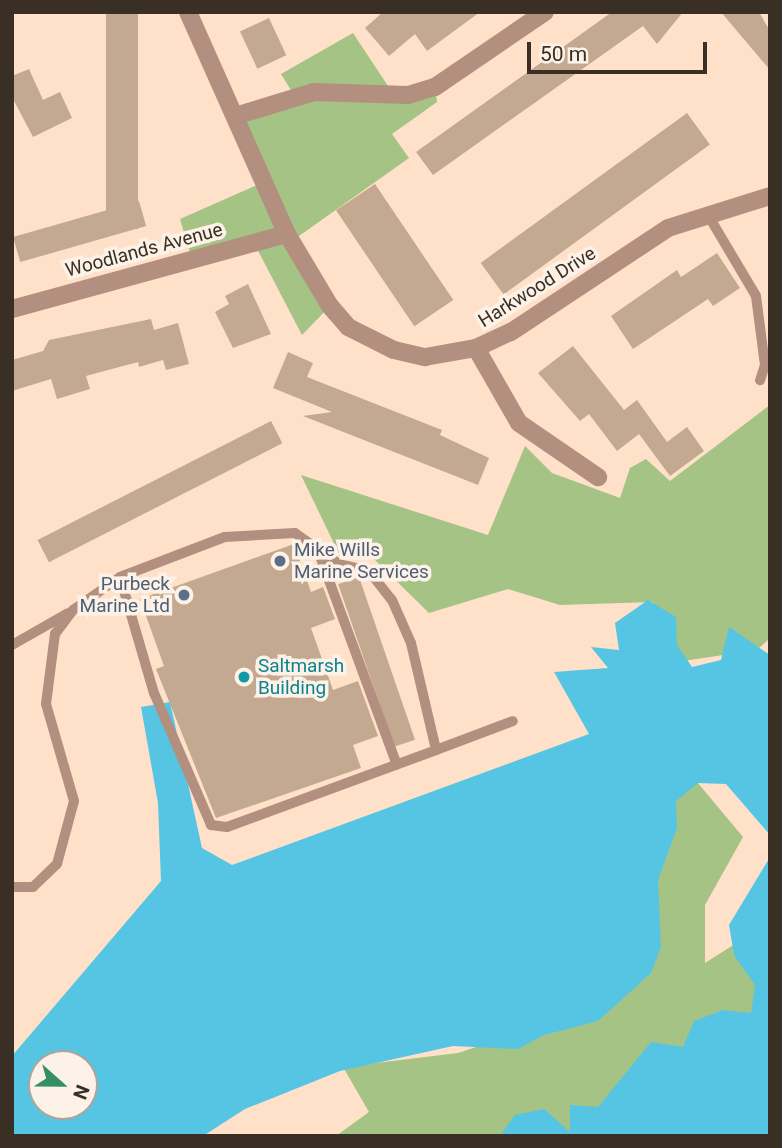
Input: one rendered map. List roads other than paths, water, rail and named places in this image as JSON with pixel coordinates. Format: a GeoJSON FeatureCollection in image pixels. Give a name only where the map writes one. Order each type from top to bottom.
{"type":"FeatureCollection","features":[{"type":"Feature","properties":{"kind":"street","name":"Harkwood Drive"},"geometry":{"type":"LineString","coordinates":[[188,12],[287,234],[348,327],[394,350],[425,357],[476,348],[511,332],[668,228],[770,196]]}},
{"type":"Feature","properties":{"kind":"street"},"geometry":{"type":"LineString","coordinates":[[235,116],[314,92],[408,95],[435,87],[545,12]]}},
{"type":"Feature","properties":{"kind":"street","name":"Woodlands Avenue"},"geometry":{"type":"LineString","coordinates":[[12,309],[287,234]]}},
{"type":"Feature","properties":{"kind":"street"},"geometry":{"type":"LineString","coordinates":[[476,348],[519,423],[598,477]]}},
{"type":"Feature","properties":{"kind":"lane"},"geometry":{"type":"LineString","coordinates":[[708,215],[756,296],[765,365],[760,380]]}},
{"type":"Feature","properties":{"kind":"lane"},"geometry":{"type":"LineString","coordinates":[[12,645],[73,610],[120,577],[225,537],[295,533],[315,542],[339,564],[369,571],[392,600],[411,643],[436,750]]}},
{"type":"Feature","properties":{"kind":"lane"},"geometry":{"type":"LineString","coordinates":[[315,542],[397,765]]}},
{"type":"Feature","properties":{"kind":"lane"},"geometry":{"type":"LineString","coordinates":[[120,577],[154,693],[211,825],[227,827],[513,721]]}},
{"type":"Feature","properties":{"kind":"lane"},"geometry":{"type":"LineString","coordinates":[[12,887],[33,887],[57,864],[74,801],[46,704],[55,634],[73,610]]}},
{"type":"Feature","properties":{"kind":"water"},"geometry":{"type":"Polygon","coordinates":[[[648,600],[676,617],[677,645],[692,667],[721,660],[729,627],[770,655],[770,835],[726,784],[698,783],[676,801],[677,828],[658,880],[661,947],[651,973],[598,1021],[544,1035],[518,1049],[453,1046],[340,1071],[245,1109],[203,1136],[12,1136],[12,1056],[161,881],[158,803],[141,707],[170,702],[202,848],[232,865],[589,734],[554,672],[608,668],[591,647],[619,650],[615,623],[648,600]]]}},
{"type":"Feature","properties":{"kind":"water"},"geometry":{"type":"Polygon","coordinates":[[[770,857],[770,1136],[500,1136],[515,1115],[544,1109],[570,1132],[570,1105],[598,1107],[651,1042],[683,1047],[694,1021],[723,1010],[751,1013],[755,985],[734,955],[729,925],[770,857]]]}},
{"type":"Feature","properties":{"kind":"place","name":"Mike Wills Marine Services"},"geometry":{"type":"Point","coordinates":[280,561]}},
{"type":"Feature","properties":{"kind":"place","name":"Purbeck Marine Ltd"},"geometry":{"type":"Point","coordinates":[184,595]}},
{"type":"Feature","properties":{"kind":"place","name":"Saltmarsh Building"},"geometry":{"type":"Point","coordinates":[244,677]}}]}
